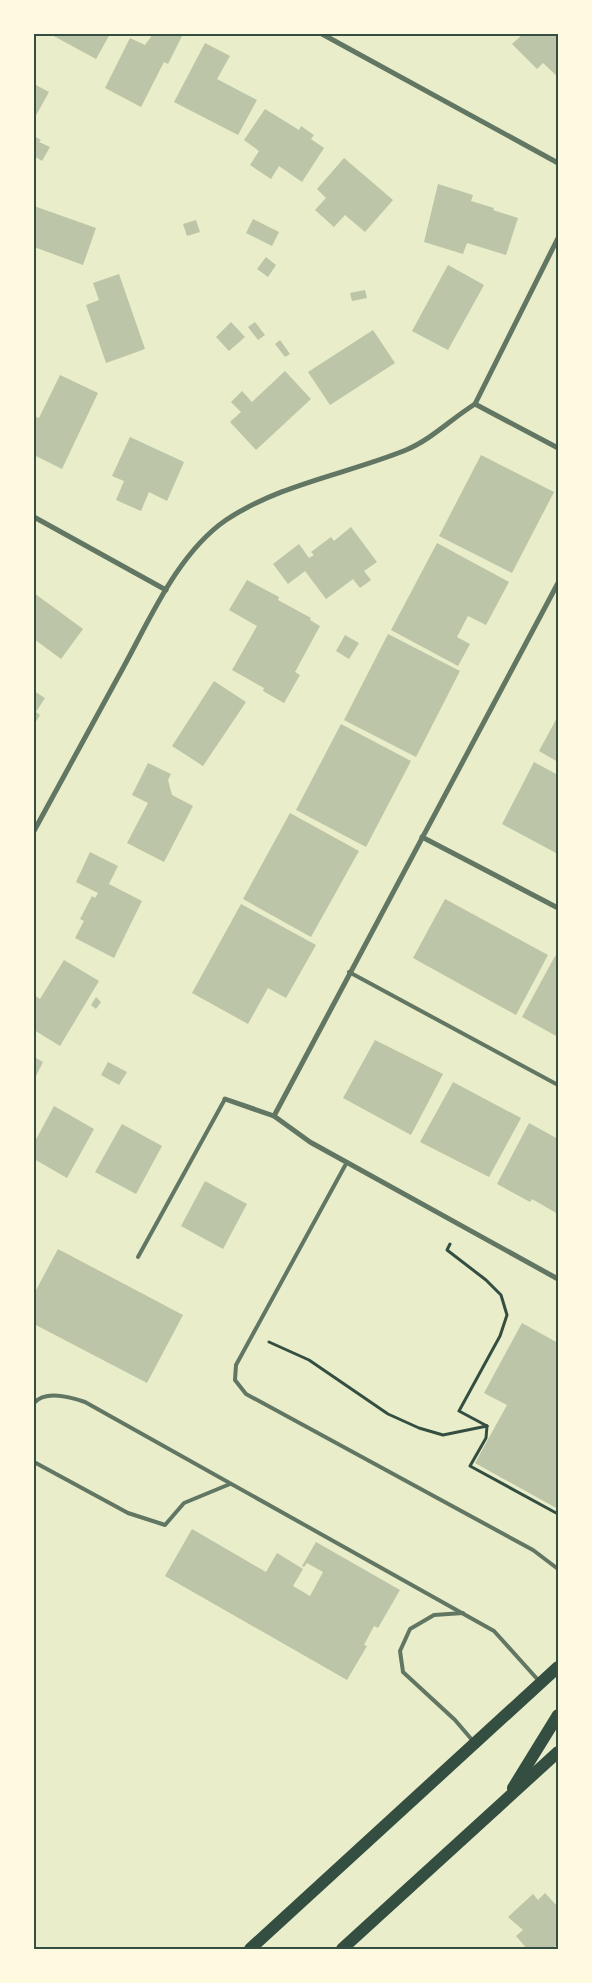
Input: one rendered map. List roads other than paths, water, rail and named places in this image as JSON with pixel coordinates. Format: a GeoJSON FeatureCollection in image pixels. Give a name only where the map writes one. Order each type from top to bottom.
{"type":"FeatureCollection","features":[{"type":"Feature","properties":{"kind":"main road"},"geometry":{"type":"LineString","coordinates":[[250,1949],[558,1667]]}},
{"type":"Feature","properties":{"kind":"main road"},"geometry":{"type":"LineString","coordinates":[[505,1800],[558,1715]]}},
{"type":"Feature","properties":{"kind":"main road"},"geometry":{"type":"LineString","coordinates":[[342,1949],[558,1752]]}},
{"type":"Feature","properties":{"kind":"street"},"geometry":{"type":"LineString","coordinates":[[322,34],[558,162]]}},
{"type":"Feature","properties":{"kind":"street"},"geometry":{"type":"LineString","coordinates":[[34,831],[166,590],[207,536],[237,513],[297,487],[413,446],[435,434],[454,417],[475,404],[558,238]]}},
{"type":"Feature","properties":{"kind":"street"},"geometry":{"type":"LineString","coordinates":[[475,404],[558,448]]}},
{"type":"Feature","properties":{"kind":"street"},"geometry":{"type":"LineString","coordinates":[[34,517],[166,590]]}},
{"type":"Feature","properties":{"kind":"street"},"geometry":{"type":"LineString","coordinates":[[274,1116],[349,972],[558,583]]}},
{"type":"Feature","properties":{"kind":"street"},"geometry":{"type":"LineString","coordinates":[[422,837],[558,908]]}},
{"type":"Feature","properties":{"kind":"street"},"geometry":{"type":"LineString","coordinates":[[225,1099],[274,1116],[310,1142],[558,1279]]}},
{"type":"Feature","properties":{"kind":"lane"},"geometry":{"type":"LineString","coordinates":[[349,972],[558,1085]]}},
{"type":"Feature","properties":{"kind":"lane"},"geometry":{"type":"LineString","coordinates":[[138,1257],[225,1099]]}},
{"type":"Feature","properties":{"kind":"lane"},"geometry":{"type":"LineString","coordinates":[[347,1162],[236,1365],[235,1380],[246,1394],[533,1550],[558,1569]]}},
{"type":"Feature","properties":{"kind":"lane"},"geometry":{"type":"LineString","coordinates":[[34,1403],[38,1399],[56,1396],[85,1402],[494,1631],[541,1683]]}},
{"type":"Feature","properties":{"kind":"lane"},"geometry":{"type":"LineString","coordinates":[[34,1462],[128,1513],[165,1525],[184,1503],[230,1484]]}},
{"type":"Feature","properties":{"kind":"lane"},"geometry":{"type":"LineString","coordinates":[[463,1613],[434,1615],[410,1629],[400,1651],[403,1672],[455,1720],[475,1743]]}}]}
